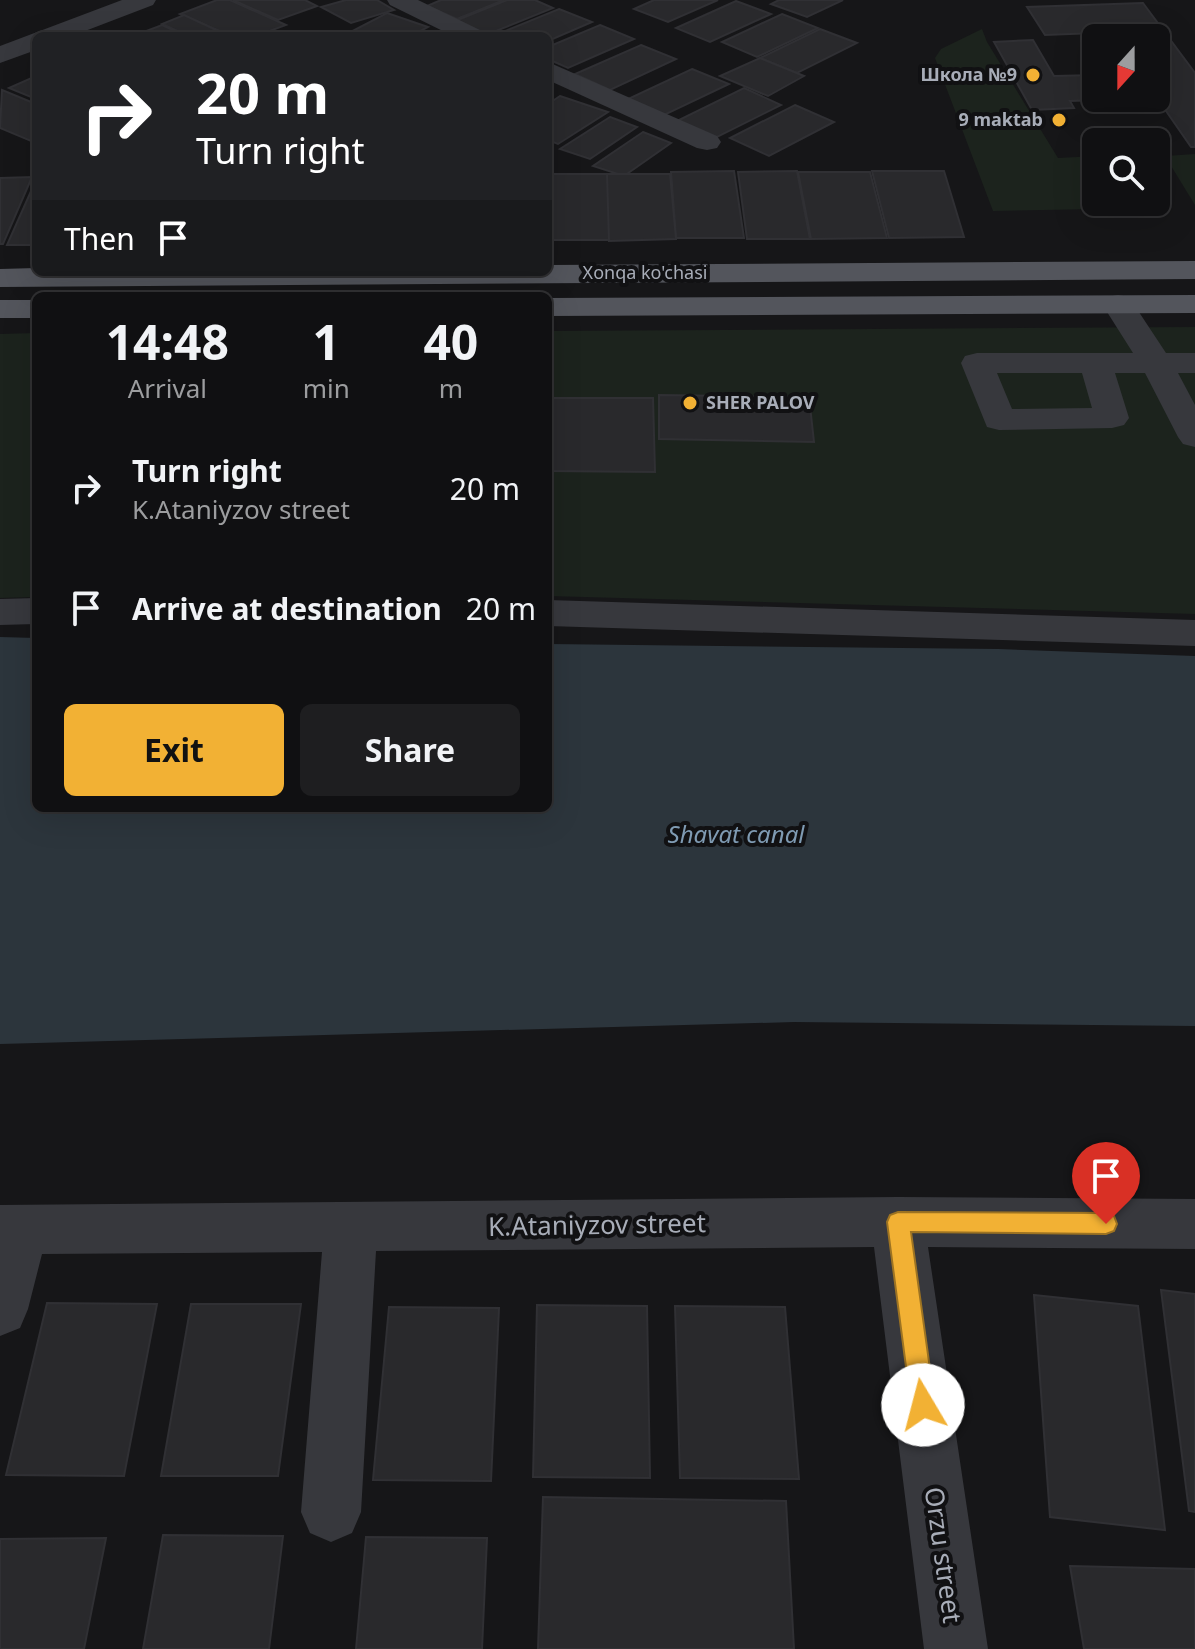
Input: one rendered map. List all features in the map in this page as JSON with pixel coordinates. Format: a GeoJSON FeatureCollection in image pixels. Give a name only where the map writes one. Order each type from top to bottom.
{"type":"FeatureCollection","features":[{"type":"Feature","properties":{"kind":"main road","name":"Xonqa ko'chasi"},"geometry":{"type":"LineString","coordinates":[[0,278],[432,285],[1195,270]]}},
{"type":"Feature","properties":{"kind":"main road","name":"Xonqa ko'chasi"},"geometry":{"type":"LineString","coordinates":[[552,307],[1195,304]]}},
{"type":"Feature","properties":{"kind":"main road"},"geometry":{"type":"LineString","coordinates":[[0,309],[32,309]]}},
{"type":"Feature","properties":{"kind":"street"},"geometry":{"type":"LineString","coordinates":[[71,32],[144,0]]}},
{"type":"Feature","properties":{"kind":"street"},"geometry":{"type":"LineString","coordinates":[[399,0],[465,32]]}},
{"type":"Feature","properties":{"kind":"street"},"geometry":{"type":"LineString","coordinates":[[0,55],[32,43]]}},
{"type":"Feature","properties":{"kind":"street"},"geometry":{"type":"LineString","coordinates":[[552,72],[707,142]]}},
{"type":"Feature","properties":{"kind":"street"},"geometry":{"type":"LineString","coordinates":[[1118,304],[1156,363],[1195,437]]}},
{"type":"Feature","properties":{"kind":"street"},"geometry":{"type":"LineString","coordinates":[[1096,365],[1195,363]]}},
{"type":"Feature","properties":{"kind":"street"},"geometry":{"type":"LineString","coordinates":[[0,612],[32,611]]}},
{"type":"Feature","properties":{"kind":"street"},"geometry":{"type":"LineString","coordinates":[[552,613],[1195,633]]}},
{"type":"Feature","properties":{"kind":"street","name":"K.Ataniyzov street"},"geometry":{"type":"LineString","coordinates":[[10,1230],[898,1222],[1195,1224]]}},
{"type":"Feature","properties":{"kind":"street","name":"Orzu street"},"geometry":{"type":"LineString","coordinates":[[898,1222],[956,1649]]}},
{"type":"Feature","properties":{"kind":"street"},"geometry":{"type":"LineString","coordinates":[[331,1512],[351,1227]]}},
{"type":"Feature","properties":{"kind":"street"},"geometry":{"type":"LineString","coordinates":[[0,1309],[10,1230]]}},
{"type":"Feature","properties":{"kind":"shaded area"},"geometry":{"type":"Polygon","coordinates":[[[982,29],[1058,158],[1082,157],[1082,209],[993,211],[935,58],[941,49],[982,29]]]}},
{"type":"Feature","properties":{"kind":"shaded area"},"geometry":{"type":"Polygon","coordinates":[[[1195,154],[1195,205],[1170,164],[1170,156],[1195,154]]]}},
{"type":"Feature","properties":{"kind":"shaded area"},"geometry":{"type":"Polygon","coordinates":[[[1195,327],[1195,614],[552,596],[552,331],[1195,327]]]}},
{"type":"Feature","properties":{"kind":"shaded area"},"geometry":{"type":"Polygon","coordinates":[[[32,333],[32,597],[0,598],[0,334],[32,333]]]}},
{"type":"Feature","properties":{"kind":"water","name":"Shavat canal"},"geometry":{"type":"Polygon","coordinates":[[[0,637],[32,638],[32,812],[552,812],[552,644],[998,649],[1195,656],[1195,1026],[794,1022],[0,1044],[0,637]]]}},
{"type":"Feature","properties":{"kind":"building"},"geometry":{"type":"Polygon","coordinates":[[[217,0],[230,0],[286,25],[267,32],[222,32],[180,14],[217,0]]]}},
{"type":"Feature","properties":{"kind":"building"},"geometry":{"type":"Polygon","coordinates":[[[233,0],[305,0],[317,6],[278,20],[233,0]]]}},
{"type":"Feature","properties":{"kind":"building"},"geometry":{"type":"Polygon","coordinates":[[[346,0],[377,0],[394,10],[351,23],[321,7],[346,0]]]}},
{"type":"Feature","properties":{"kind":"building"},"geometry":{"type":"Polygon","coordinates":[[[441,0],[504,0],[457,19],[427,6],[441,0]]]}},
{"type":"Feature","properties":{"kind":"building"},"geometry":{"type":"Polygon","coordinates":[[[507,0],[535,0],[553,8],[493,32],[479,32],[455,21],[507,0]]]}},
{"type":"Feature","properties":{"kind":"building"},"geometry":{"type":"Polygon","coordinates":[[[654,0],[718,0],[668,22],[634,9],[654,0]]]}},
{"type":"Feature","properties":{"kind":"building"},"geometry":{"type":"Polygon","coordinates":[[[779,0],[843,0],[807,17],[771,4],[779,0]]]}},
{"type":"Feature","properties":{"kind":"building"},"geometry":{"type":"Polygon","coordinates":[[[736,1],[771,14],[710,42],[676,28],[736,1]]]}},
{"type":"Feature","properties":{"kind":"building","name":"Школа №9"},"geometry":{"type":"Polygon","coordinates":[[[1143,3],[1159,24],[1082,24],[1082,34],[1045,35],[1027,7],[1143,3]]]}},
{"type":"Feature","properties":{"kind":"building"},"geometry":{"type":"Polygon","coordinates":[[[559,9],[592,22],[552,39],[552,32],[503,32],[559,9]]]}},
{"type":"Feature","properties":{"kind":"building"},"geometry":{"type":"Polygon","coordinates":[[[387,13],[428,27],[419,32],[351,32],[387,13]]]}},
{"type":"Feature","properties":{"kind":"building"},"geometry":{"type":"Polygon","coordinates":[[[782,14],[818,28],[757,57],[722,42],[782,14]]]}},
{"type":"Feature","properties":{"kind":"building"},"geometry":{"type":"Polygon","coordinates":[[[184,15],[220,32],[179,32],[162,24],[184,15]]]}},
{"type":"Feature","properties":{"kind":"building"},"geometry":{"type":"Polygon","coordinates":[[[162,25],[177,32],[144,32],[162,25]]]}},
{"type":"Feature","properties":{"kind":"building"},"geometry":{"type":"Polygon","coordinates":[[[600,25],[634,39],[568,68],[552,61],[552,45],[600,25]]]}},
{"type":"Feature","properties":{"kind":"building"},"geometry":{"type":"Polygon","coordinates":[[[820,29],[857,43],[797,73],[760,58],[820,29]]]}},
{"type":"Feature","properties":{"kind":"building","name":"Школа №9"},"geometry":{"type":"Polygon","coordinates":[[[1170,39],[1195,73],[1195,147],[1191,147],[1167,112],[1170,112],[1170,39]]]}},
{"type":"Feature","properties":{"kind":"building","name":"Школа №9"},"geometry":{"type":"Polygon","coordinates":[[[1033,40],[1054,76],[1082,75],[1082,101],[1070,101],[1074,108],[1032,110],[994,42],[1033,40]]]}},
{"type":"Feature","properties":{"kind":"building"},"geometry":{"type":"Polygon","coordinates":[[[641,45],[676,59],[610,90],[575,74],[641,45]]]}},
{"type":"Feature","properties":{"kind":"building"},"geometry":{"type":"Polygon","coordinates":[[[760,58],[804,76],[768,96],[720,76],[760,58]]]}},
{"type":"Feature","properties":{"kind":"building"},"geometry":{"type":"Polygon","coordinates":[[[692,69],[729,84],[662,116],[626,100],[692,69]]]}},
{"type":"Feature","properties":{"kind":"building"},"geometry":{"type":"Polygon","coordinates":[[[32,78],[32,97],[9,88],[32,78]]]}},
{"type":"Feature","properties":{"kind":"building"},"geometry":{"type":"Polygon","coordinates":[[[744,88],[781,105],[715,138],[677,121],[744,88]]]}},
{"type":"Feature","properties":{"kind":"building"},"geometry":{"type":"Polygon","coordinates":[[[2,90],[32,102],[32,140],[0,128],[2,90]]]}},
{"type":"Feature","properties":{"kind":"building"},"geometry":{"type":"Polygon","coordinates":[[[560,96],[608,112],[558,144],[552,142],[552,101],[560,96]]]}},
{"type":"Feature","properties":{"kind":"building"},"geometry":{"type":"Polygon","coordinates":[[[795,105],[834,122],[769,156],[730,138],[795,105]]]}},
{"type":"Feature","properties":{"kind":"building"},"geometry":{"type":"Polygon","coordinates":[[[610,117],[637,127],[590,159],[560,149],[610,117]]]}},
{"type":"Feature","properties":{"kind":"building"},"geometry":{"type":"Polygon","coordinates":[[[643,132],[671,143],[624,176],[593,166],[643,132]]]}},
{"type":"Feature","properties":{"kind":"building"},"geometry":{"type":"Polygon","coordinates":[[[734,171],[744,238],[676,238],[671,172],[734,171]]]}},
{"type":"Feature","properties":{"kind":"building"},"geometry":{"type":"Polygon","coordinates":[[[797,171],[810,239],[747,239],[738,172],[797,171]]]}},
{"type":"Feature","properties":{"kind":"building"},"geometry":{"type":"Polygon","coordinates":[[[872,171],[944,171],[964,237],[889,238],[872,171]]]}},
{"type":"Feature","properties":{"kind":"building"},"geometry":{"type":"Polygon","coordinates":[[[798,172],[870,172],[887,238],[811,239],[798,172]]]}},
{"type":"Feature","properties":{"kind":"building"},"geometry":{"type":"Polygon","coordinates":[[[552,174],[609,174],[611,240],[552,240],[552,174]]]}},
{"type":"Feature","properties":{"kind":"building"},"geometry":{"type":"Polygon","coordinates":[[[607,174],[670,174],[676,239],[609,241],[607,174]]]}},
{"type":"Feature","properties":{"kind":"building"},"geometry":{"type":"Polygon","coordinates":[[[32,177],[3,244],[0,244],[0,178],[32,177]]]}},
{"type":"Feature","properties":{"kind":"building"},"geometry":{"type":"Polygon","coordinates":[[[32,189],[32,245],[7,245],[32,189]]]}},
{"type":"Feature","properties":{"kind":"building"},"geometry":{"type":"Polygon","coordinates":[[[659,395],[809,397],[814,442],[659,439],[659,395]]]}},
{"type":"Feature","properties":{"kind":"building"},"geometry":{"type":"Polygon","coordinates":[[[552,398],[653,398],[655,472],[552,471],[552,398]]]}},
{"type":"Feature","properties":{"kind":"building"},"geometry":{"type":"Polygon","coordinates":[[[1161,1290],[1195,1294],[1195,1512],[1189,1511],[1161,1290]]]}},
{"type":"Feature","properties":{"kind":"building"},"geometry":{"type":"Polygon","coordinates":[[[1034,1295],[1138,1306],[1165,1530],[1050,1517],[1034,1295]]]}},
{"type":"Feature","properties":{"kind":"building"},"geometry":{"type":"Polygon","coordinates":[[[47,1303],[157,1304],[124,1476],[6,1475],[47,1303]]]}},
{"type":"Feature","properties":{"kind":"building"},"geometry":{"type":"Polygon","coordinates":[[[191,1304],[301,1304],[278,1476],[161,1476],[191,1304]]]}},
{"type":"Feature","properties":{"kind":"building"},"geometry":{"type":"Polygon","coordinates":[[[537,1305],[647,1306],[650,1478],[533,1477],[537,1305]]]}},
{"type":"Feature","properties":{"kind":"building"},"geometry":{"type":"Polygon","coordinates":[[[675,1306],[785,1307],[799,1479],[680,1478],[675,1306]]]}},
{"type":"Feature","properties":{"kind":"building"},"geometry":{"type":"Polygon","coordinates":[[[389,1307],[499,1308],[491,1481],[373,1480],[389,1307]]]}},
{"type":"Feature","properties":{"kind":"building"},"geometry":{"type":"Polygon","coordinates":[[[543,1497],[786,1501],[794,1649],[538,1649],[543,1497]]]}},
{"type":"Feature","properties":{"kind":"building"},"geometry":{"type":"Polygon","coordinates":[[[163,1535],[283,1536],[269,1649],[143,1649],[163,1535]]]}},
{"type":"Feature","properties":{"kind":"building"},"geometry":{"type":"Polygon","coordinates":[[[366,1537],[487,1538],[482,1649],[356,1649],[366,1537]]]}},
{"type":"Feature","properties":{"kind":"building"},"geometry":{"type":"Polygon","coordinates":[[[106,1538],[84,1649],[0,1649],[0,1539],[106,1538]]]}},
{"type":"Feature","properties":{"kind":"building"},"geometry":{"type":"Polygon","coordinates":[[[1070,1566],[1195,1569],[1195,1649],[1084,1649],[1070,1566]]]}},
{"type":"Feature","properties":{"kind":"place","name":"Школа №9"},"geometry":{"type":"Point","coordinates":[1033,75]}},
{"type":"Feature","properties":{"kind":"place","name":"9 maktab"},"geometry":{"type":"Point","coordinates":[1059,120]}},
{"type":"Feature","properties":{"kind":"place","name":"SHER PALOV"},"geometry":{"type":"Point","coordinates":[690,403]}},
{"type":"Feature","properties":{"kind":"route"},"geometry":{"type":"LineString","coordinates":[[923,1405],[898,1222],[1106,1224]]}}]}
